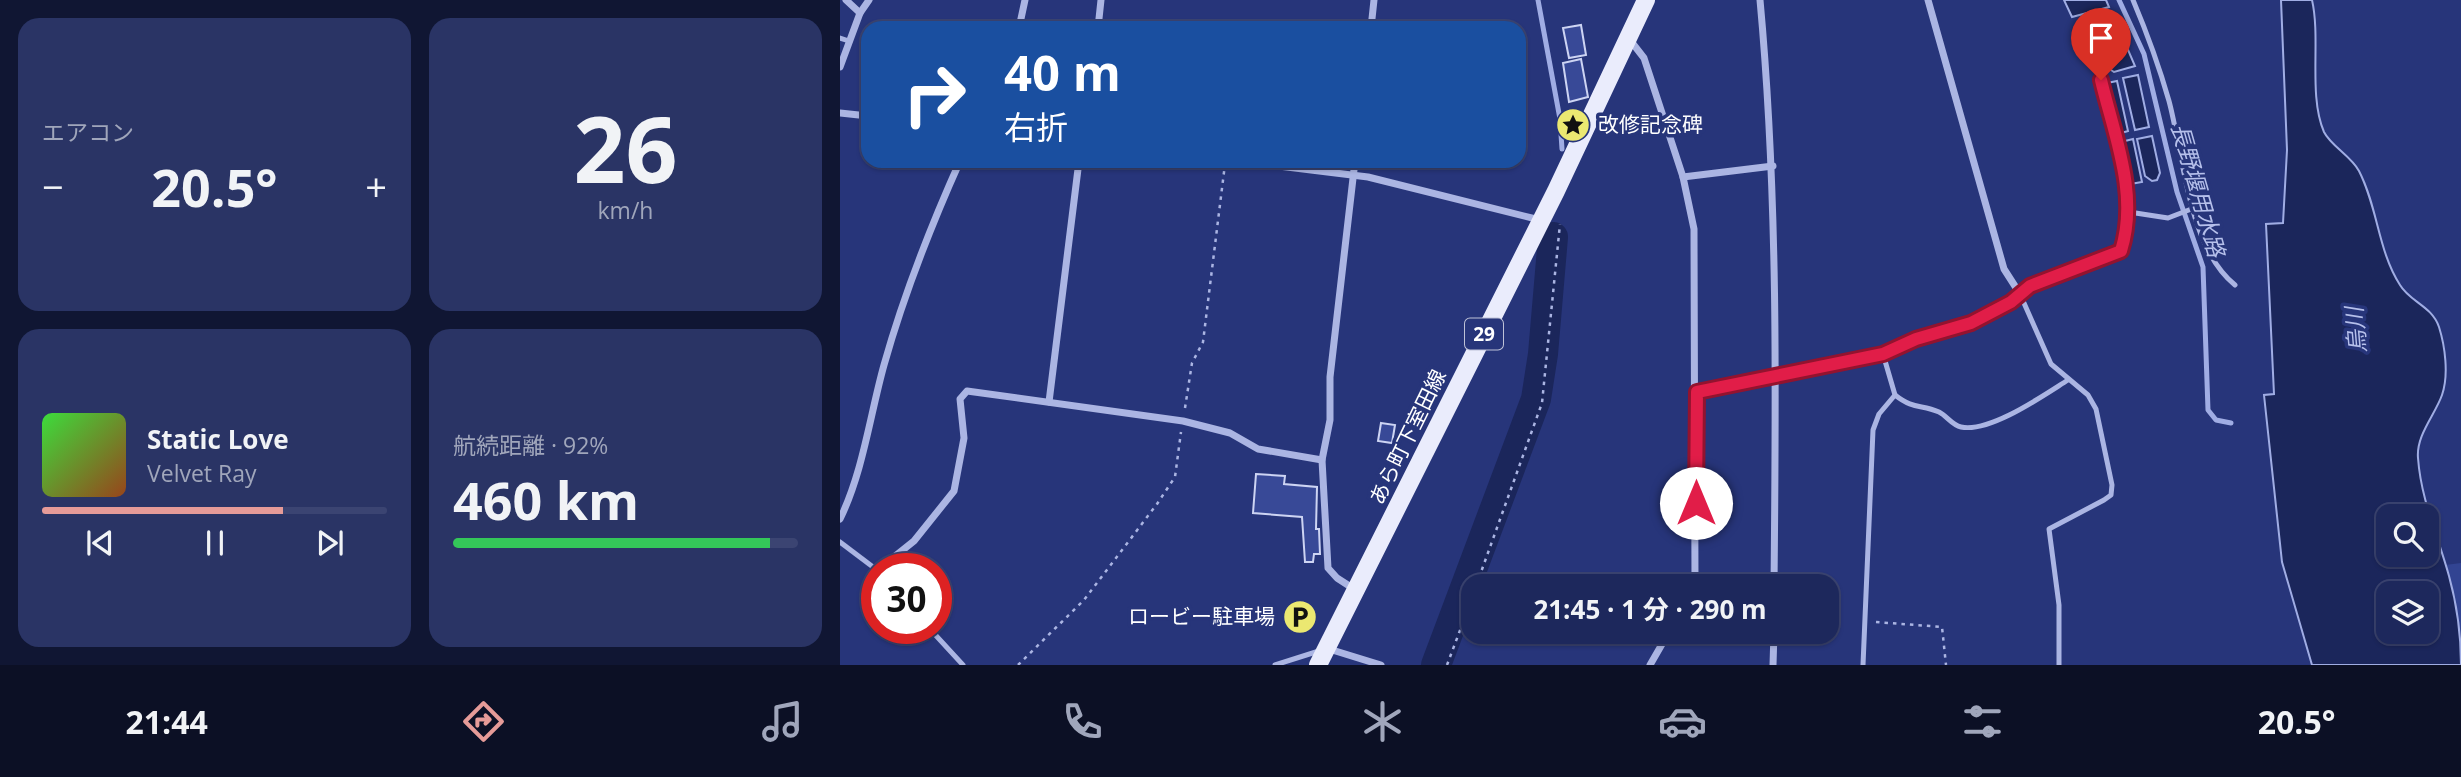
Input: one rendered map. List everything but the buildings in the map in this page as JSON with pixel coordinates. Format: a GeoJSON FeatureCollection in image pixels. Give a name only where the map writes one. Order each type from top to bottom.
{"type":"FeatureCollection","features":[{"type":"Feature","properties":{"kind":"main road","name":"あら町下室田線"},"geometry":{"type":"LineString","coordinates":[[1318,665],[1329,649],[1646,0]]}},
{"type":"Feature","properties":{"kind":"street"},"geometry":{"type":"LineString","coordinates":[[846,0],[860,13]]}},
{"type":"Feature","properties":{"kind":"street"},"geometry":{"type":"LineString","coordinates":[[840,67],[860,13],[869,0]]}},
{"type":"Feature","properties":{"kind":"street"},"geometry":{"type":"LineString","coordinates":[[1020,21],[1025,0]]}},
{"type":"Feature","properties":{"kind":"street"},"geometry":{"type":"LineString","coordinates":[[1099,21],[1101,0]]}},
{"type":"Feature","properties":{"kind":"street"},"geometry":{"type":"LineString","coordinates":[[1372,21],[1374,0]]}},
{"type":"Feature","properties":{"kind":"street"},"geometry":{"type":"LineString","coordinates":[[1760,0],[1773,166],[1776,375],[1774,574]]}},
{"type":"Feature","properties":{"kind":"street"},"geometry":{"type":"LineString","coordinates":[[1928,0],[2004,269],[2020,294]]}},
{"type":"Feature","properties":{"kind":"street"},"geometry":{"type":"LineString","coordinates":[[1628,38],[1644,58],[1684,177],[1694,229],[1697,392],[1695,574]]}},
{"type":"Feature","properties":{"kind":"street"},"geometry":{"type":"LineString","coordinates":[[840,113],[861,115]]}},
{"type":"Feature","properties":{"kind":"street"},"geometry":{"type":"LineString","coordinates":[[1684,177],[1773,166]]}},
{"type":"Feature","properties":{"kind":"street"},"geometry":{"type":"LineString","coordinates":[[840,519],[857,471],[908,286],[957,168]]}},
{"type":"Feature","properties":{"kind":"street"},"geometry":{"type":"LineString","coordinates":[[1049,402],[1078,168]]}},
{"type":"Feature","properties":{"kind":"street"},"geometry":{"type":"LineString","coordinates":[[1291,168],[1353,176],[1450,196],[1540,220]]}},
{"type":"Feature","properties":{"kind":"street"},"geometry":{"type":"LineString","coordinates":[[1354,168],[1330,377],[1330,420],[1322,460],[1328,568],[1347,587],[1358,590]]}},
{"type":"Feature","properties":{"kind":"street"},"geometry":{"type":"LineString","coordinates":[[899,553],[914,541],[954,491],[964,438],[960,399],[967,391],[1182,421],[1230,433],[1258,449],[1322,460]]}},
{"type":"Feature","properties":{"kind":"street"},"geometry":{"type":"LineString","coordinates":[[1650,665],[1662,644]]}},
{"type":"Feature","properties":{"kind":"street"},"geometry":{"type":"LineString","coordinates":[[1773,665],[1774,644]]}},
{"type":"Feature","properties":{"kind":"street"},"geometry":{"type":"LineString","coordinates":[[1329,649],[1381,665]]}},
{"type":"Feature","properties":{"kind":"lane"},"geometry":{"type":"LineString","coordinates":[[2133,0],[2154,50],[2166,90],[2191,209],[2213,261],[2235,285]]}},
{"type":"Feature","properties":{"kind":"lane"},"geometry":{"type":"LineString","coordinates":[[840,38],[849,41]]}},
{"type":"Feature","properties":{"kind":"lane"},"geometry":{"type":"LineString","coordinates":[[1697,392],[1883,354],[1916,339],[1971,323],[2030,286],[2121,251],[2129,212],[2127,186],[2101,80]]}},
{"type":"Feature","properties":{"kind":"lane"},"geometry":{"type":"LineString","coordinates":[[2129,212],[2168,218],[2191,209]]}},
{"type":"Feature","properties":{"kind":"lane"},"geometry":{"type":"LineString","coordinates":[[2020,294],[2050,364],[2088,395],[2096,409],[2112,485],[2111,495],[2049,529],[2059,605],[2059,665]]}},
{"type":"Feature","properties":{"kind":"lane"},"geometry":{"type":"LineString","coordinates":[[1883,354],[1895,395],[1910,407],[1939,412],[1959,427],[1969,427],[2013,414],[2068,380]]}},
{"type":"Feature","properties":{"kind":"lane"},"geometry":{"type":"LineString","coordinates":[[1863,665],[1873,430],[1879,414],[1895,395]]}},
{"type":"Feature","properties":{"kind":"lane"},"geometry":{"type":"LineString","coordinates":[[840,542],[861,557]]}},
{"type":"Feature","properties":{"kind":"lane"},"geometry":{"type":"LineString","coordinates":[[944,644],[963,665]]}},
{"type":"Feature","properties":{"kind":"lane"},"geometry":{"type":"LineString","coordinates":[[1275,665],[1329,649]]}},
{"type":"Feature","properties":{"kind":"path"},"geometry":{"type":"LineString","coordinates":[[1018,665],[1084,600],[1175,477],[1192,363],[1203,342],[1225,168]]}},
{"type":"Feature","properties":{"kind":"path"},"geometry":{"type":"LineString","coordinates":[[1480,574],[1542,403],[1561,222]]}},
{"type":"Feature","properties":{"kind":"path"},"geometry":{"type":"LineString","coordinates":[[1866,622],[1942,627],[1946,665]]}},
{"type":"Feature","properties":{"kind":"path"},"geometry":{"type":"LineString","coordinates":[[1447,665],[1461,628]]}},
{"type":"Feature","properties":{"kind":"shaded area"},"geometry":{"type":"Polygon","coordinates":[[[2461,563],[2461,636],[2445,565],[2461,563]]]}},
{"type":"Feature","properties":{"kind":"water"},"geometry":{"type":"Polygon","coordinates":[[[2064,0],[2106,0],[2109,7],[2072,17],[2064,0]]]}},
{"type":"Feature","properties":{"kind":"water","name":"烏川"},"geometry":{"type":"Polygon","coordinates":[[[2281,0],[2312,0],[2317,101],[2324,132],[2359,171],[2393,272],[2404,291],[2436,320],[2445,361],[2442,395],[2423,433],[2418,450],[2426,504],[2376,504],[2376,567],[2439,567],[2439,543],[2454,598],[2461,665],[2312,665],[2282,562],[2264,395],[2274,394],[2266,224],[2283,223],[2287,150],[2281,0]]]}},
{"type":"Feature","properties":{"kind":"water"},"geometry":{"type":"Polygon","coordinates":[[[2110,18],[2116,22],[2135,66],[2114,72],[2108,68],[2101,21],[2110,18]]]}},
{"type":"Feature","properties":{"kind":"water"},"geometry":{"type":"Polygon","coordinates":[[[2095,21],[2102,70],[2094,69],[2078,26],[2095,21]]]}},
{"type":"Feature","properties":{"kind":"water"},"geometry":{"type":"Polygon","coordinates":[[[2138,75],[2149,127],[2135,130],[2123,78],[2138,75]]]}},
{"type":"Feature","properties":{"kind":"water"},"geometry":{"type":"Polygon","coordinates":[[[2117,81],[2128,131],[2118,134],[2107,83],[2117,81]]]}},
{"type":"Feature","properties":{"kind":"water"},"geometry":{"type":"Polygon","coordinates":[[[2152,136],[2160,173],[2157,180],[2152,181],[2145,176],[2137,139],[2152,136]]]}},
{"type":"Feature","properties":{"kind":"water"},"geometry":{"type":"Polygon","coordinates":[[[2133,139],[2142,182],[2130,184],[2121,142],[2133,139]]]}},
{"type":"Feature","properties":{"kind":"waterway"},"geometry":{"type":"LineString","coordinates":[[1538,0],[1560,119],[1562,149]]}},
{"type":"Feature","properties":{"kind":"waterway","name":"長野堰用水路"},"geometry":{"type":"LineString","coordinates":[[2119,0],[2144,54],[2177,192],[2203,267],[2208,410],[2216,420],[2231,423]]}},
{"type":"Feature","properties":{"kind":"waterway"},"geometry":{"type":"LineString","coordinates":[[1436,665],[1536,399],[1543,354],[1553,237]]}},
{"type":"Feature","properties":{"kind":"place","name":"改修記念碑"},"geometry":{"type":"Point","coordinates":[1573,125]}},
{"type":"Feature","properties":{"kind":"place","name":"ロービー駐車場"},"geometry":{"type":"Point","coordinates":[1300,617]}},
{"type":"Feature","properties":{"kind":"route"},"geometry":{"type":"LineString","coordinates":[[1696,503],[1697,392],[1883,354],[1916,339],[1971,323],[2011,302],[2030,286],[2121,251],[2129,212],[2127,186],[2101,80]]}}]}
